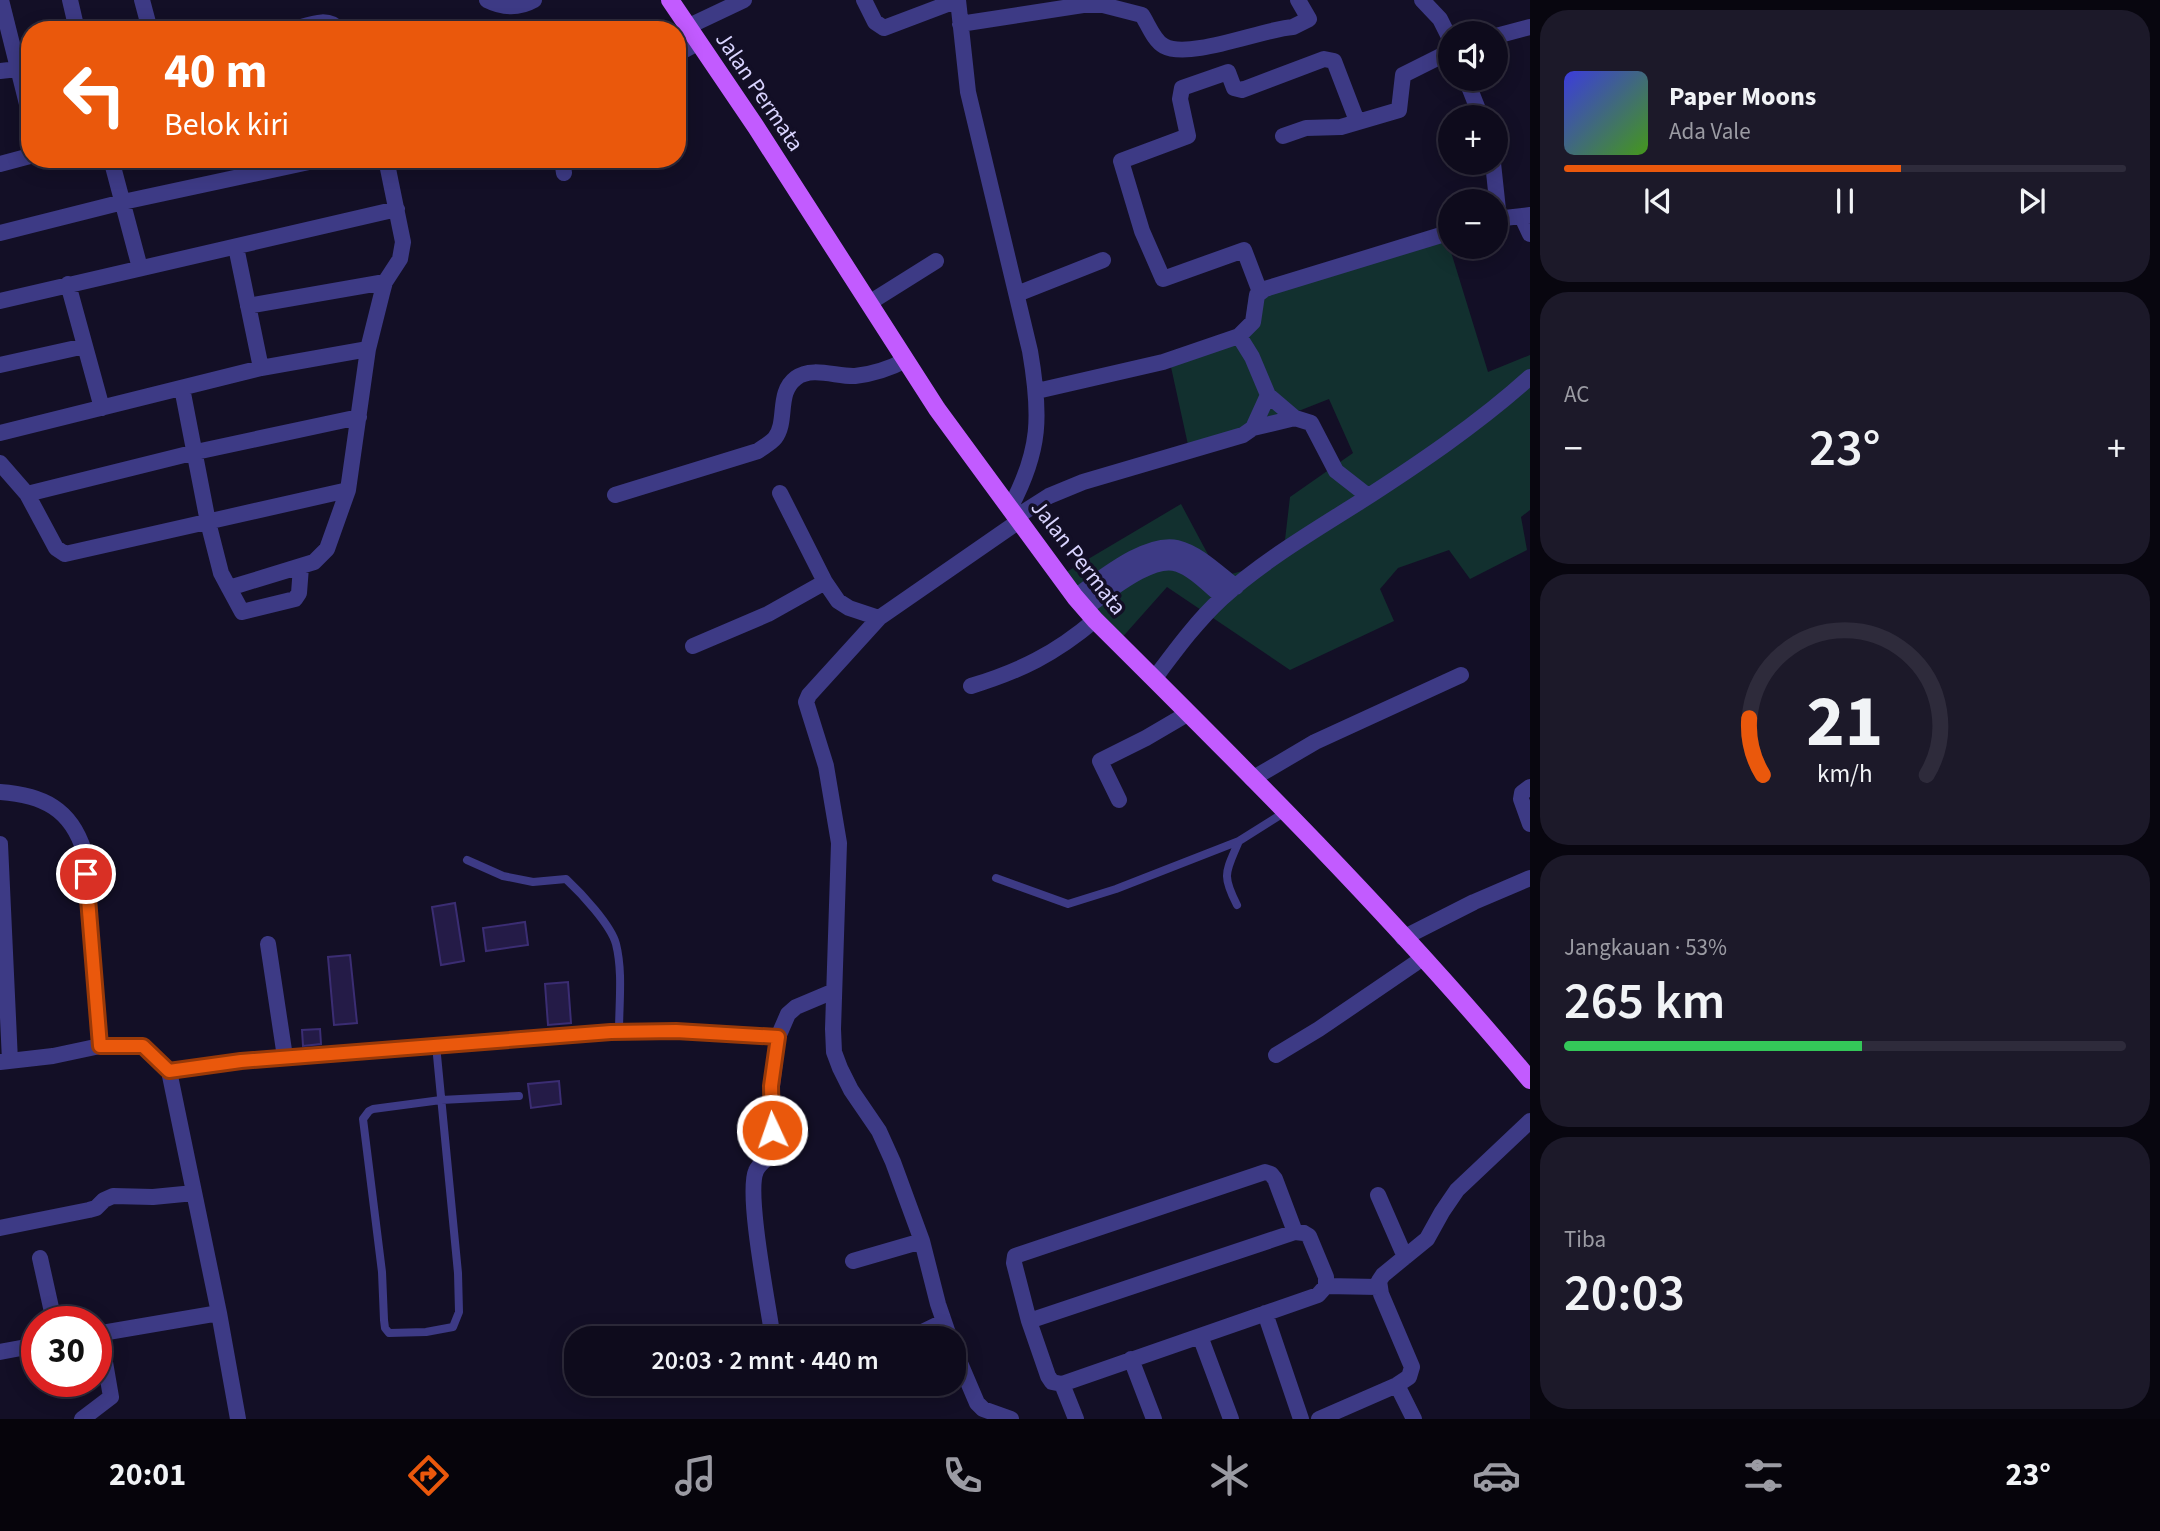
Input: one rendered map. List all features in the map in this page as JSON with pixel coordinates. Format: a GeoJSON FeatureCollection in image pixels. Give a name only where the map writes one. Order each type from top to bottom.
{"type":"FeatureCollection","features":[{"type":"Feature","properties":{"kind":"main road","name":"Jalan Permata"},"geometry":{"type":"LineString","coordinates":[[670,0],[683,21]]}},
{"type":"Feature","properties":{"kind":"main road","name":"Jalan Permata"},"geometry":{"type":"LineString","coordinates":[[687,27],[756,127],[937,408],[1085,608],[1423,958],[1489,1030],[1530,1080]]}},
{"type":"Feature","properties":{"kind":"street"},"geometry":{"type":"LineString","coordinates":[[1,0],[21,81]]}},
{"type":"Feature","properties":{"kind":"street"},"geometry":{"type":"LineString","coordinates":[[70,0],[75,21]]}},
{"type":"Feature","properties":{"kind":"street"},"geometry":{"type":"LineString","coordinates":[[142,0],[148,21]]}},
{"type":"Feature","properties":{"kind":"street"},"geometry":{"type":"LineString","coordinates":[[487,0],[500,6],[514,7],[534,0]]}},
{"type":"Feature","properties":{"kind":"street"},"geometry":{"type":"LineString","coordinates":[[687,27],[744,0]]}},
{"type":"Feature","properties":{"kind":"street"},"geometry":{"type":"LineString","coordinates":[[864,0],[875,22],[884,28],[958,0],[968,92],[1037,391],[1038,422],[1035,443],[1015,515]]}},
{"type":"Feature","properties":{"kind":"street"},"geometry":{"type":"LineString","coordinates":[[960,24],[1056,8],[1103,5],[1142,15],[1164,46],[1187,50],[1293,27],[1309,19],[1298,0]]}},
{"type":"Feature","properties":{"kind":"street"},"geometry":{"type":"LineString","coordinates":[[1422,0],[1441,21]]}},
{"type":"Feature","properties":{"kind":"street"},"geometry":{"type":"LineString","coordinates":[[1508,33],[1530,27]]}},
{"type":"Feature","properties":{"kind":"street"},"geometry":{"type":"LineString","coordinates":[[686,49],[698,43]]}},
{"type":"Feature","properties":{"kind":"street"},"geometry":{"type":"LineString","coordinates":[[1283,136],[1306,128],[1341,127],[1399,110],[1403,75],[1438,58]]}},
{"type":"Feature","properties":{"kind":"street"},"geometry":{"type":"LineString","coordinates":[[1260,292],[1244,250],[1163,279],[1142,231],[1121,162],[1188,135],[1180,99],[1182,88],[1228,72],[1234,88],[1242,90],[1324,59],[1334,61],[1357,121]]}},
{"type":"Feature","properties":{"kind":"street"},"geometry":{"type":"LineString","coordinates":[[0,71],[18,69]]}},
{"type":"Feature","properties":{"kind":"street"},"geometry":{"type":"LineString","coordinates":[[0,164],[21,158]]}},
{"type":"Feature","properties":{"kind":"street"},"geometry":{"type":"LineString","coordinates":[[114,168],[140,268]]}},
{"type":"Feature","properties":{"kind":"street"},"geometry":{"type":"LineString","coordinates":[[0,233],[123,202],[281,168]]}},
{"type":"Feature","properties":{"kind":"street"},"geometry":{"type":"LineString","coordinates":[[229,588],[314,562],[327,549],[348,490],[368,349],[385,282],[393,274],[400,259],[403,242],[388,168]]}},
{"type":"Feature","properties":{"kind":"street"},"geometry":{"type":"LineString","coordinates":[[0,300],[397,209]]}},
{"type":"Feature","properties":{"kind":"street"},"geometry":{"type":"LineString","coordinates":[[1508,218],[1526,216],[1530,234]]}},
{"type":"Feature","properties":{"kind":"street"},"geometry":{"type":"LineString","coordinates":[[1037,391],[1163,362],[1239,336],[1253,322],[1256,299],[1260,292],[1438,236]]}},
{"type":"Feature","properties":{"kind":"street"},"geometry":{"type":"LineString","coordinates":[[236,247],[261,368]]}},
{"type":"Feature","properties":{"kind":"street"},"geometry":{"type":"LineString","coordinates":[[1017,295],[1102,260]]}},
{"type":"Feature","properties":{"kind":"street"},"geometry":{"type":"LineString","coordinates":[[869,303],[936,261]]}},
{"type":"Feature","properties":{"kind":"street"},"geometry":{"type":"LineString","coordinates":[[248,306],[385,282]]}},
{"type":"Feature","properties":{"kind":"street"},"geometry":{"type":"LineString","coordinates":[[68,284],[102,408]]}},
{"type":"Feature","properties":{"kind":"street"},"geometry":{"type":"LineString","coordinates":[[1239,336],[1252,357],[1268,395],[1295,418],[1311,423],[1336,471],[1368,496]]}},
{"type":"Feature","properties":{"kind":"street"},"geometry":{"type":"LineString","coordinates":[[0,365],[85,346]]}},
{"type":"Feature","properties":{"kind":"street"},"geometry":{"type":"LineString","coordinates":[[0,433],[261,368],[368,349]]}},
{"type":"Feature","properties":{"kind":"street"},"geometry":{"type":"LineString","coordinates":[[615,495],[758,451],[776,437],[784,394],[796,378],[811,373],[852,376],[871,373],[890,369],[906,360]]}},
{"type":"Feature","properties":{"kind":"street"},"geometry":{"type":"LineString","coordinates":[[1154,679],[1196,624],[1223,597],[1302,538],[1368,496],[1507,398],[1530,377]]}},
{"type":"Feature","properties":{"kind":"street"},"geometry":{"type":"LineString","coordinates":[[182,388],[208,522],[221,573],[242,612],[292,601],[299,593],[301,567]]}},
{"type":"Feature","properties":{"kind":"street"},"geometry":{"type":"LineString","coordinates":[[1253,428],[1268,395]]}},
{"type":"Feature","properties":{"kind":"street"},"geometry":{"type":"LineString","coordinates":[[27,494],[196,452],[359,417]]}},
{"type":"Feature","properties":{"kind":"street"},"geometry":{"type":"LineString","coordinates":[[945,1326],[922,1241],[886,1144],[851,1090],[834,1052],[839,843],[826,766],[806,702],[809,695],[879,618],[1015,515],[1049,496],[1083,482],[1243,435],[1253,428],[1295,418]]}},
{"type":"Feature","properties":{"kind":"street"},"geometry":{"type":"LineString","coordinates":[[0,463],[27,494],[56,548],[65,554],[348,490]]}},
{"type":"Feature","properties":{"kind":"street"},"geometry":{"type":"LineString","coordinates":[[780,493],[825,582],[838,601],[849,608],[879,618]]}},
{"type":"Feature","properties":{"kind":"street"},"geometry":{"type":"LineString","coordinates":[[971,686],[1014,673],[1071,640],[1085,608],[1132,559],[1155,550],[1178,548],[1236,587]]}},
{"type":"Feature","properties":{"kind":"street"},"geometry":{"type":"LineString","coordinates":[[1085,608],[1139,572],[1164,563],[1175,563],[1185,568],[1223,597]]}},
{"type":"Feature","properties":{"kind":"street"},"geometry":{"type":"LineString","coordinates":[[693,646],[768,614],[825,582]]}},
{"type":"Feature","properties":{"kind":"street"},"geometry":{"type":"LineString","coordinates":[[1252,779],[1315,742],[1461,675]]}},
{"type":"Feature","properties":{"kind":"street"},"geometry":{"type":"LineString","coordinates":[[1119,800],[1100,761],[1187,713]]}},
{"type":"Feature","properties":{"kind":"street"},"geometry":{"type":"LineString","coordinates":[[1530,787],[1522,793],[1521,799],[1530,824]]}},
{"type":"Feature","properties":{"kind":"street"},"geometry":{"type":"LineString","coordinates":[[0,792],[17,793],[49,804],[63,812],[79,835],[84,851],[100,1046]]}},
{"type":"Feature","properties":{"kind":"street"},"geometry":{"type":"LineString","coordinates":[[0,844],[5,1062],[100,1046],[143,1046],[169,1071],[238,1419]]}},
{"type":"Feature","properties":{"kind":"street"},"geometry":{"type":"LineString","coordinates":[[1403,937],[1530,878]]}},
{"type":"Feature","properties":{"kind":"street"},"geometry":{"type":"LineString","coordinates":[[268,944],[285,1058]]}},
{"type":"Feature","properties":{"kind":"street"},"geometry":{"type":"LineString","coordinates":[[1276,1055],[1423,958]]}},
{"type":"Feature","properties":{"kind":"street"},"geometry":{"type":"LineString","coordinates":[[771,1326],[757,1233],[754,1178],[757,1168],[774,1151],[770,1102],[778,1037],[788,1014],[796,1007],[834,991]]}},
{"type":"Feature","properties":{"kind":"street"},"geometry":{"type":"LineString","coordinates":[[169,1071],[202,1065],[619,1032],[676,1031],[778,1037]]}},
{"type":"Feature","properties":{"kind":"street"},"geometry":{"type":"LineString","coordinates":[[1319,1419],[1397,1385],[1409,1377],[1412,1367],[1378,1287],[1379,1281],[1427,1239],[1457,1190],[1530,1121]]}},
{"type":"Feature","properties":{"kind":"street"},"geometry":{"type":"LineString","coordinates":[[1029,1321],[1294,1232],[1304,1233],[1309,1237],[1325,1276],[1326,1286],[1318,1295],[1062,1384],[1057,1384],[1048,1376],[1029,1321],[1014,1263],[1015,1256],[1265,1172],[1275,1179],[1294,1232]]}},
{"type":"Feature","properties":{"kind":"street"},"geometry":{"type":"LineString","coordinates":[[0,1228],[96,1208],[113,1196],[153,1197],[194,1193]]}},
{"type":"Feature","properties":{"kind":"street"},"geometry":{"type":"LineString","coordinates":[[1378,1195],[1405,1257]]}},
{"type":"Feature","properties":{"kind":"street"},"geometry":{"type":"LineString","coordinates":[[853,1261],[922,1241]]}},
{"type":"Feature","properties":{"kind":"street"},"geometry":{"type":"LineString","coordinates":[[40,1258],[51,1306]]}},
{"type":"Feature","properties":{"kind":"street"},"geometry":{"type":"LineString","coordinates":[[1326,1286],[1378,1287]]}},
{"type":"Feature","properties":{"kind":"street"},"geometry":{"type":"LineString","coordinates":[[112,1332],[219,1313]]}},
{"type":"Feature","properties":{"kind":"street"},"geometry":{"type":"LineString","coordinates":[[1265,1313],[1301,1419]]}},
{"type":"Feature","properties":{"kind":"street"},"geometry":{"type":"LineString","coordinates":[[935,1326],[943,1322]]}},
{"type":"Feature","properties":{"kind":"street"},"geometry":{"type":"LineString","coordinates":[[1200,1336],[1231,1419]]}},
{"type":"Feature","properties":{"kind":"street"},"geometry":{"type":"LineString","coordinates":[[0,1352],[21,1348]]}},
{"type":"Feature","properties":{"kind":"street"},"geometry":{"type":"LineString","coordinates":[[1131,1359],[1154,1419]]}},
{"type":"Feature","properties":{"kind":"street"},"geometry":{"type":"LineString","coordinates":[[966,1377],[977,1403],[983,1409],[1011,1419]]}},
{"type":"Feature","properties":{"kind":"street"},"geometry":{"type":"LineString","coordinates":[[1062,1384],[1076,1419]]}},
{"type":"Feature","properties":{"kind":"street"},"geometry":{"type":"LineString","coordinates":[[1397,1385],[1414,1419]]}},
{"type":"Feature","properties":{"kind":"street"},"geometry":{"type":"LineString","coordinates":[[82,1419],[111,1397]]}},
{"type":"Feature","properties":{"kind":"lane"},"geometry":{"type":"LineString","coordinates":[[996,878],[1068,904],[1116,889],[1239,841],[1284,812]]}},
{"type":"Feature","properties":{"kind":"lane"},"geometry":{"type":"LineString","coordinates":[[1237,905],[1226,876],[1239,841]]}},
{"type":"Feature","properties":{"kind":"lane"},"geometry":{"type":"LineString","coordinates":[[467,860],[503,876],[533,882],[566,879],[594,909],[615,941],[620,974],[619,1032]]}},
{"type":"Feature","properties":{"kind":"lane"},"geometry":{"type":"LineString","coordinates":[[436,1045],[441,1100],[456,1240],[459,1312],[453,1327],[444,1330],[389,1333],[384,1320],[382,1272],[363,1119],[373,1109],[441,1100],[519,1096]]}},
{"type":"Feature","properties":{"kind":"green space"},"geometry":{"type":"Polygon","coordinates":[[[1438,242],[1438,259],[1453,259],[1488,372],[1530,355],[1530,510],[1521,517],[1527,550],[1470,579],[1449,550],[1398,568],[1380,589],[1394,621],[1290,670],[1167,587],[1119,641],[1063,574],[1181,504],[1220,577],[1250,569],[1285,540],[1290,497],[1353,453],[1329,399],[1190,454],[1171,367],[1243,341],[1249,295],[1438,242]]]}},
{"type":"Feature","properties":{"kind":"building"},"geometry":{"type":"Polygon","coordinates":[[[455,903],[464,961],[441,965],[432,907],[455,903]]]}},
{"type":"Feature","properties":{"kind":"building"},"geometry":{"type":"Polygon","coordinates":[[[525,922],[528,945],[486,951],[483,928],[525,922]]]}},
{"type":"Feature","properties":{"kind":"building"},"geometry":{"type":"Polygon","coordinates":[[[350,955],[357,1023],[334,1025],[328,957],[350,955]]]}},
{"type":"Feature","properties":{"kind":"building"},"geometry":{"type":"Polygon","coordinates":[[[568,982],[571,1023],[548,1025],[545,984],[568,982]]]}},
{"type":"Feature","properties":{"kind":"building"},"geometry":{"type":"Polygon","coordinates":[[[320,1029],[321,1044],[303,1046],[302,1030],[320,1029]]]}},
{"type":"Feature","properties":{"kind":"building"},"geometry":{"type":"Polygon","coordinates":[[[559,1081],[561,1104],[531,1108],[528,1084],[559,1081]]]}},
{"type":"Feature","properties":{"kind":"route"},"geometry":{"type":"LineString","coordinates":[[86,874],[100,1046],[143,1046],[169,1071],[241,1061],[611,1032],[676,1031],[778,1037],[771,1086],[772,1130]]}}]}
